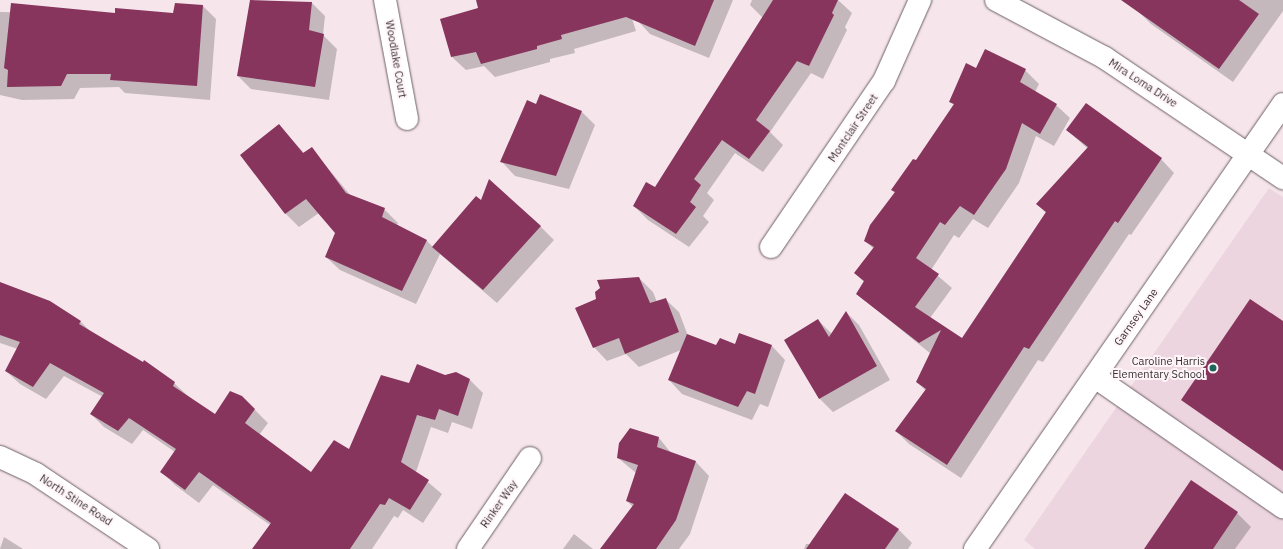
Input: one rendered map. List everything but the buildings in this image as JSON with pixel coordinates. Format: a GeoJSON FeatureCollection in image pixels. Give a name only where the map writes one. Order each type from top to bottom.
{"type":"FeatureCollection","features":[{"type":"Feature","properties":{"kind":"street","name":"Woodlake Court"},"geometry":{"type":"LineString","coordinates":[[385,0],[406,119]]}},
{"type":"Feature","properties":{"kind":"street","name":"Montclair Street"},"geometry":{"type":"LineString","coordinates":[[771,247],[884,81],[920,0]]}},
{"type":"Feature","properties":{"kind":"street","name":"Mira Loma Drive"},"geometry":{"type":"LineString","coordinates":[[996,0],[1105,58],[1283,178]]}},
{"type":"Feature","properties":{"kind":"street","name":"Garnsey Lane"},"geometry":{"type":"LineString","coordinates":[[975,549],[1283,104]]}},
{"type":"Feature","properties":{"kind":"street"},"geometry":{"type":"LineString","coordinates":[[1095,377],[1283,506]]}},
{"type":"Feature","properties":{"kind":"street","name":"North Stine Road"},"geometry":{"type":"LineString","coordinates":[[0,457],[36,474],[148,549]]}},
{"type":"Feature","properties":{"kind":"street","name":"Rinker Way"},"geometry":{"type":"LineString","coordinates":[[468,549],[530,458]]}},
{"type":"Feature","properties":{"kind":"shaded area","name":"Caroline Harris Elementary School"},"geometry":{"type":"Polygon","coordinates":[[[1269,188],[1283,197],[1283,549],[1035,549],[1024,540],[1269,188]]]}},
{"type":"Feature","properties":{"kind":"place","name":"Caroline Harris Elementary School"},"geometry":{"type":"Point","coordinates":[1213,368]}}]}
